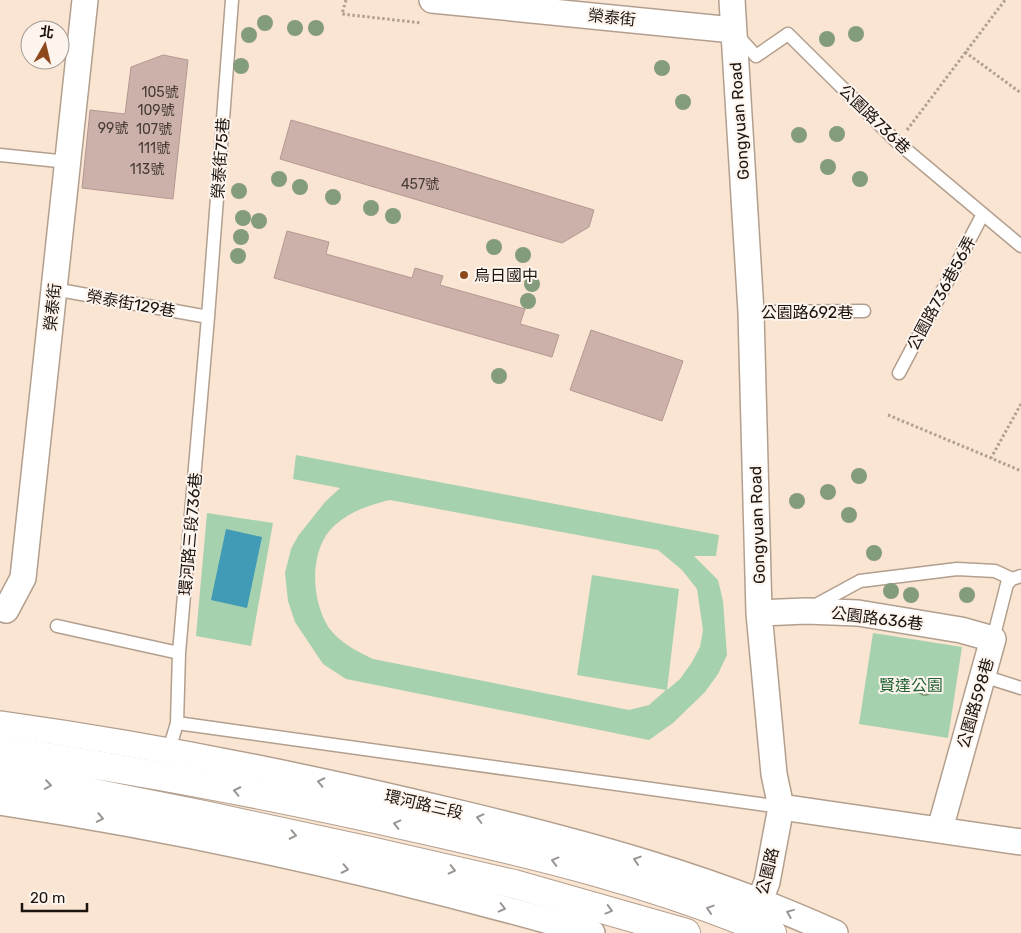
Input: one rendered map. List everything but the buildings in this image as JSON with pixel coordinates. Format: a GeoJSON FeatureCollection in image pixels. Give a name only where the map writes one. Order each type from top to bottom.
{"type":"FeatureCollection","features":[{"type":"Feature","properties":{"kind":"street","name":"榮泰街"},"geometry":{"type":"LineString","coordinates":[[3,611],[23,578],[85,0]]}},
{"type":"Feature","properties":{"kind":"street","name":"Gongyuan Road"},"geometry":{"type":"LineString","coordinates":[[732,0],[751,312],[759,613],[774,774],[781,807]]}},
{"type":"Feature","properties":{"kind":"street","name":"榮泰街"},"geometry":{"type":"LineString","coordinates":[[429,12],[733,30]]}},
{"type":"Feature","properties":{"kind":"street","name":"公園路636巷"},"geometry":{"type":"LineString","coordinates":[[759,613],[806,610],[866,614],[961,630],[993,639]]}},
{"type":"Feature","properties":{"kind":"street","name":"公園路598巷"},"geometry":{"type":"LineString","coordinates":[[940,829],[993,639]]}},
{"type":"Feature","properties":{"kind":"street","name":"環河路三段"},"geometry":{"type":"LineString","coordinates":[[0,724],[169,750],[385,795],[526,829],[632,858],[757,923]]}},
{"type":"Feature","properties":{"kind":"street","name":"環河路三段"},"geometry":{"type":"LineString","coordinates":[[0,750],[208,785],[380,820],[524,852],[626,880],[757,923],[835,933]]}},
{"type":"Feature","properties":{"kind":"street"},"geometry":{"type":"LineString","coordinates":[[0,778],[87,792],[380,853],[514,884],[686,933]]}},
{"type":"Feature","properties":{"kind":"street"},"geometry":{"type":"LineString","coordinates":[[0,802],[194,836],[356,871],[508,909],[592,933]]}},
{"type":"Feature","properties":{"kind":"street"},"geometry":{"type":"LineString","coordinates":[[781,807],[1021,842]]}},
{"type":"Feature","properties":{"kind":"street","name":"公園路"},"geometry":{"type":"LineString","coordinates":[[757,923],[781,807]]}},
{"type":"Feature","properties":{"kind":"lane","name":"榮泰街75巷"},"geometry":{"type":"LineString","coordinates":[[208,317],[232,0]]}},
{"type":"Feature","properties":{"kind":"lane","name":"公園路736巷"},"geometry":{"type":"LineString","coordinates":[[733,30],[756,56],[788,34],[897,142],[1021,246]]}},
{"type":"Feature","properties":{"kind":"lane"},"geometry":{"type":"LineString","coordinates":[[0,155],[68,162]]}},
{"type":"Feature","properties":{"kind":"lane","name":"公園路736巷56弄"},"geometry":{"type":"LineString","coordinates":[[899,373],[983,214]]}},
{"type":"Feature","properties":{"kind":"lane","name":"榮泰街129巷"},"geometry":{"type":"LineString","coordinates":[[54,289],[208,317]]}},
{"type":"Feature","properties":{"kind":"lane","name":"公園路692巷"},"geometry":{"type":"LineString","coordinates":[[751,312],[864,311]]}},
{"type":"Feature","properties":{"kind":"lane","name":"環河路三段736巷"},"geometry":{"type":"LineString","coordinates":[[169,750],[177,723],[179,653],[208,317]]}},
{"type":"Feature","properties":{"kind":"lane"},"geometry":{"type":"LineString","coordinates":[[806,610],[860,582],[957,569],[995,571],[1017,578]]}},
{"type":"Feature","properties":{"kind":"lane","name":"公園路598巷"},"geometry":{"type":"LineString","coordinates":[[993,639],[1007,584],[1017,578]]}},
{"type":"Feature","properties":{"kind":"lane"},"geometry":{"type":"LineString","coordinates":[[57,626],[179,653]]}},
{"type":"Feature","properties":{"kind":"lane"},"geometry":{"type":"LineString","coordinates":[[983,676],[1021,688]]}},
{"type":"Feature","properties":{"kind":"lane"},"geometry":{"type":"LineString","coordinates":[[177,723],[781,807]]}},
{"type":"Feature","properties":{"kind":"path"},"geometry":{"type":"LineString","coordinates":[[346,0],[342,14],[429,12]]}},
{"type":"Feature","properties":{"kind":"path"},"geometry":{"type":"LineString","coordinates":[[897,142],[1005,0]]}},
{"type":"Feature","properties":{"kind":"path"},"geometry":{"type":"LineString","coordinates":[[965,52],[1021,93]]}},
{"type":"Feature","properties":{"kind":"path"},"geometry":{"type":"LineString","coordinates":[[991,458],[1021,404]]}},
{"type":"Feature","properties":{"kind":"path"},"geometry":{"type":"LineString","coordinates":[[888,415],[1021,471]]}},
{"type":"Feature","properties":{"kind":"green space"},"geometry":{"type":"Polygon","coordinates":[[[296,455],[719,535],[716,556],[694,556],[718,580],[723,601],[727,655],[718,674],[705,692],[673,723],[649,740],[346,679],[323,664],[295,622],[288,601],[285,573],[291,549],[298,536],[325,502],[340,488],[293,479],[296,455]],[[390,500],[354,512],[341,520],[326,535],[316,561],[316,590],[323,617],[333,633],[355,650],[373,659],[629,710],[649,705],[666,690],[577,675],[592,575],[679,589],[667,690],[680,679],[692,662],[700,647],[703,630],[697,589],[682,570],[658,550],[390,500]]]}},
{"type":"Feature","properties":{"kind":"green space"},"geometry":{"type":"Polygon","coordinates":[[[207,513],[273,523],[251,646],[196,636],[207,513]]]}},
{"type":"Feature","properties":{"kind":"green space","name":"賢達公園"},"geometry":{"type":"Polygon","coordinates":[[[873,633],[962,647],[948,738],[859,724],[873,633]]]}},
{"type":"Feature","properties":{"kind":"water"},"geometry":{"type":"Polygon","coordinates":[[[226,529],[262,537],[247,608],[211,600],[226,529]]]}},
{"type":"Feature","properties":{"kind":"place","name":"烏日國中"},"geometry":{"type":"Point","coordinates":[464,275]}}]}
